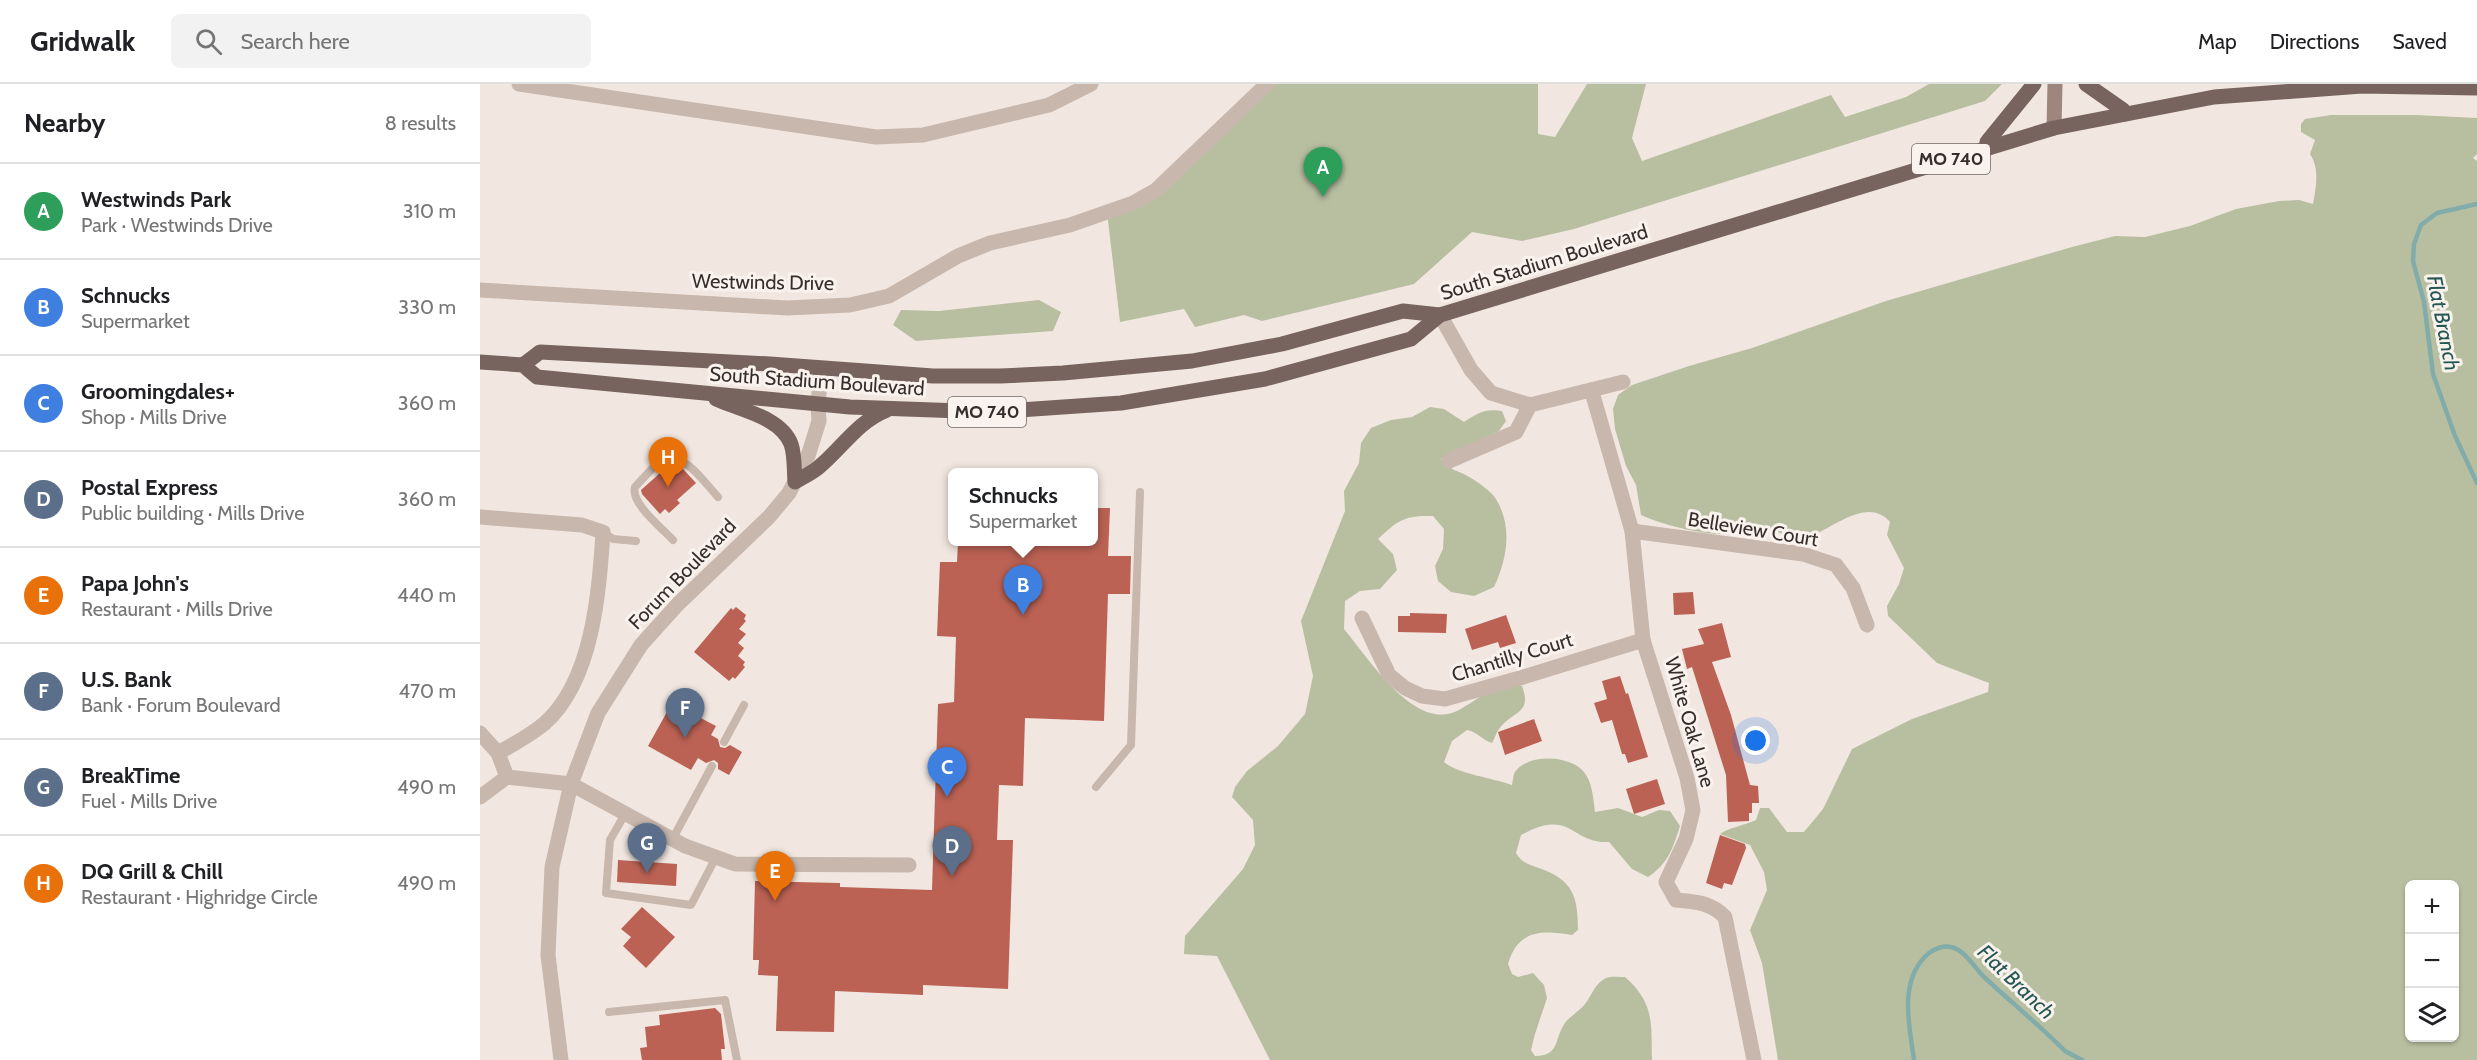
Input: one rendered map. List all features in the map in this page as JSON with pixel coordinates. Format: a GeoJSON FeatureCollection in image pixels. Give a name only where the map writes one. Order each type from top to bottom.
{"type":"FeatureCollection","features":[{"type":"Feature","properties":{"kind":"main road"},"geometry":{"type":"LineString","coordinates":[[1986,149],[1987,142],[2034,84]]}},
{"type":"Feature","properties":{"kind":"main road"},"geometry":{"type":"LineString","coordinates":[[2055,84],[2055,128]]}},
{"type":"Feature","properties":{"kind":"main road"},"geometry":{"type":"LineString","coordinates":[[2086,84],[2123,110],[2125,114]]}},
{"type":"Feature","properties":{"kind":"main road","name":"South Stadium Boulevard"},"geometry":{"type":"LineString","coordinates":[[480,362],[524,365],[537,377],[818,405],[989,412],[1121,403],[1265,379],[1411,339],[1440,315],[2055,128],[2226,96],[2362,86],[2477,88]]}},
{"type":"Feature","properties":{"kind":"main road","name":"MO 740"},"geometry":{"type":"LineString","coordinates":[[524,365],[540,352],[758,363],[933,376],[1000,376],[1192,361],[1282,344],[1403,310],[1440,315]]}},
{"type":"Feature","properties":{"kind":"main road"},"geometry":{"type":"LineString","coordinates":[[706,394],[763,418],[779,428],[791,444],[795,482],[818,468],[852,432],[872,416],[890,409]]}},
{"type":"Feature","properties":{"kind":"street"},"geometry":{"type":"LineString","coordinates":[[519,84],[876,137],[923,135],[1049,105],[1091,84]]}},
{"type":"Feature","properties":{"kind":"street","name":"Westwinds Drive"},"geometry":{"type":"LineString","coordinates":[[480,290],[787,308],[850,305],[889,296],[958,256],[990,243],[1071,225],[1133,203],[1156,190],[1267,84]]}},
{"type":"Feature","properties":{"kind":"street"},"geometry":{"type":"LineString","coordinates":[[1440,315],[1472,369],[1491,393],[1530,405],[1592,392],[1623,382]]}},
{"type":"Feature","properties":{"kind":"street","name":"Forum Boulevard"},"geometry":{"type":"LineString","coordinates":[[561,1060],[549,944],[552,867],[571,784],[598,713],[641,645],[678,604],[769,517],[789,493],[808,456],[819,421],[821,369]]}},
{"type":"Feature","properties":{"kind":"street","name":"White Oak Lane"},"geometry":{"type":"LineString","coordinates":[[1592,392],[1632,531],[1643,639],[1687,778],[1693,810],[1686,839],[1666,882],[1676,900],[1706,903],[1716,908],[1725,917],[1754,1060]]}},
{"type":"Feature","properties":{"kind":"street"},"geometry":{"type":"LineString","coordinates":[[1449,461],[1516,432],[1530,405]]}},
{"type":"Feature","properties":{"kind":"street"},"geometry":{"type":"LineString","coordinates":[[480,517],[582,525],[603,532],[593,624],[571,688],[546,723],[498,753]]}},
{"type":"Feature","properties":{"kind":"street","name":"Belleview Court"},"geometry":{"type":"LineString","coordinates":[[1632,531],[1803,555],[1836,565],[1854,588],[1867,625]]}},
{"type":"Feature","properties":{"kind":"street","name":"Chantilly Court"},"geometry":{"type":"LineString","coordinates":[[1362,618],[1389,675],[1406,688],[1422,696],[1445,699],[1643,639]]}},
{"type":"Feature","properties":{"kind":"street"},"geometry":{"type":"LineString","coordinates":[[480,733],[498,753],[507,777]]}},
{"type":"Feature","properties":{"kind":"street"},"geometry":{"type":"LineString","coordinates":[[480,798],[507,777],[571,784],[672,840],[735,864],[909,865]]}},
{"type":"Feature","properties":{"kind":"lane"},"geometry":{"type":"LineString","coordinates":[[673,540],[637,501],[634,491],[635,487],[662,458],[683,461],[717,496]]}},
{"type":"Feature","properties":{"kind":"lane"},"geometry":{"type":"LineString","coordinates":[[1096,787],[1131,745],[1140,492]]}},
{"type":"Feature","properties":{"kind":"lane"},"geometry":{"type":"LineString","coordinates":[[603,532],[613,539],[636,541]]}},
{"type":"Feature","properties":{"kind":"lane"},"geometry":{"type":"LineString","coordinates":[[724,742],[744,705]]}},
{"type":"Feature","properties":{"kind":"lane"},"geometry":{"type":"LineString","coordinates":[[672,840],[712,766]]}},
{"type":"Feature","properties":{"kind":"lane"},"geometry":{"type":"LineString","coordinates":[[625,814],[610,840],[606,892],[691,905],[716,857]]}},
{"type":"Feature","properties":{"kind":"lane"},"geometry":{"type":"LineString","coordinates":[[609,1012],[725,1000],[737,1060]]}},
{"type":"Feature","properties":{"kind":"green space"},"geometry":{"type":"Polygon","coordinates":[[[1267,84],[1538,84],[1538,134],[1555,137],[1587,84],[1646,84],[1632,138],[1642,161],[1831,95],[1845,117],[1906,97],[1929,84],[2002,84],[1985,101],[1574,229],[1522,241],[1472,232],[1414,284],[1262,321],[1244,315],[1195,327],[1184,309],[1120,322],[1107,212],[1133,203],[1267,84]]]}},
{"type":"Feature","properties":{"kind":"green space"},"geometry":{"type":"Polygon","coordinates":[[[2331,115],[2477,118],[2477,154],[2473,158],[2477,161],[2477,1060],[1778,1060],[1762,963],[1750,930],[1767,890],[1764,872],[1750,845],[1720,834],[1756,820],[1760,808],[1769,808],[1787,832],[1804,832],[1823,809],[1852,749],[1912,719],[1988,692],[1989,683],[1937,663],[1888,616],[1887,606],[1899,584],[1904,568],[1887,535],[1890,522],[1881,515],[1871,512],[1850,516],[1811,536],[1798,539],[1772,531],[1730,534],[1697,532],[1641,515],[1636,485],[1626,466],[1615,429],[1613,409],[1618,395],[1632,385],[1752,348],[1886,301],[2072,247],[2115,236],[2145,237],[2190,226],[2236,209],[2279,201],[2299,200],[2313,204],[2316,172],[2310,154],[2315,140],[2301,132],[2301,124],[2305,119],[2331,115]]]}},
{"type":"Feature","properties":{"kind":"green space"},"geometry":{"type":"Polygon","coordinates":[[[1039,300],[1061,312],[1053,331],[916,341],[893,325],[901,310],[939,311],[1039,300]]]}},
{"type":"Feature","properties":{"kind":"green space"},"geometry":{"type":"Polygon","coordinates":[[[1430,407],[1444,409],[1464,422],[1482,412],[1502,411],[1506,421],[1499,431],[1441,459],[1449,467],[1488,490],[1496,499],[1505,521],[1506,532],[1505,554],[1499,576],[1494,587],[1474,596],[1451,592],[1438,581],[1435,566],[1443,549],[1444,529],[1433,516],[1415,516],[1403,520],[1378,539],[1393,554],[1397,570],[1380,589],[1360,591],[1345,601],[1344,629],[1394,689],[1426,711],[1442,715],[1459,710],[1495,689],[1522,686],[1525,695],[1523,707],[1504,723],[1492,743],[1467,730],[1452,741],[1444,762],[1450,766],[1512,785],[1514,773],[1529,762],[1550,758],[1570,762],[1578,766],[1587,777],[1591,786],[1595,812],[1618,808],[1642,817],[1659,810],[1670,811],[1680,826],[1665,861],[1648,877],[1632,869],[1609,842],[1586,838],[1561,825],[1538,827],[1521,835],[1516,853],[1526,863],[1550,873],[1566,884],[1575,899],[1578,918],[1578,930],[1572,935],[1541,933],[1524,939],[1512,953],[1508,964],[1512,974],[1518,977],[1533,973],[1544,985],[1547,998],[1531,1050],[1535,1056],[1552,1051],[1564,1024],[1585,1004],[1599,983],[1608,977],[1625,977],[1642,996],[1646,1005],[1651,1025],[1652,1060],[1270,1060],[1217,956],[1184,954],[1185,936],[1243,869],[1255,845],[1253,820],[1232,797],[1235,787],[1247,771],[1278,746],[1305,714],[1313,676],[1301,621],[1345,511],[1344,491],[1359,463],[1361,443],[1371,428],[1391,420],[1412,417],[1430,407]]]}},
{"type":"Feature","properties":{"kind":"building"},"geometry":{"type":"Polygon","coordinates":[[[668,466],[675,473],[680,468],[683,469],[696,483],[677,500],[680,503],[669,513],[665,509],[660,514],[641,490],[668,466]]]}},
{"type":"Feature","properties":{"kind":"building"},"geometry":{"type":"Polygon","coordinates":[[[1098,508],[1110,508],[1108,556],[1131,556],[1130,594],[1108,594],[1104,721],[1025,718],[1023,786],[999,785],[997,840],[1013,840],[1008,989],[923,985],[923,995],[835,991],[834,1032],[776,1031],[778,976],[758,975],[759,960],[753,960],[755,881],[840,883],[840,887],[932,890],[938,704],[954,702],[956,637],[937,636],[940,562],[957,562],[958,546],[1098,546],[1098,508]]]}},
{"type":"Feature","properties":{"kind":"building"},"geometry":{"type":"Polygon","coordinates":[[[1693,592],[1695,614],[1674,615],[1673,593],[1693,592]]]}},
{"type":"Feature","properties":{"kind":"building"},"geometry":{"type":"Polygon","coordinates":[[[736,607],[746,615],[744,619],[746,621],[739,629],[746,634],[738,643],[744,648],[738,656],[745,662],[743,665],[745,667],[735,679],[733,677],[729,681],[694,652],[731,608],[733,610],[736,607]]]}},
{"type":"Feature","properties":{"kind":"building"},"geometry":{"type":"Polygon","coordinates":[[[1410,613],[1447,614],[1446,633],[1398,632],[1398,616],[1410,616],[1410,613]]]}},
{"type":"Feature","properties":{"kind":"building"},"geometry":{"type":"Polygon","coordinates":[[[1506,615],[1516,643],[1500,648],[1498,642],[1472,650],[1465,629],[1506,615]]]}},
{"type":"Feature","properties":{"kind":"building"},"geometry":{"type":"Polygon","coordinates":[[[1722,623],[1731,657],[1712,662],[1731,715],[1750,785],[1758,786],[1759,803],[1752,803],[1749,821],[1728,822],[1726,775],[1692,667],[1687,669],[1682,649],[1704,644],[1698,629],[1722,623]]]}},
{"type":"Feature","properties":{"kind":"building"},"geometry":{"type":"Polygon","coordinates":[[[1620,676],[1626,694],[1628,693],[1648,757],[1628,763],[1625,754],[1622,754],[1612,720],[1601,723],[1594,703],[1607,699],[1602,681],[1620,676]]]}},
{"type":"Feature","properties":{"kind":"building"},"geometry":{"type":"Polygon","coordinates":[[[672,703],[716,726],[711,735],[718,739],[720,747],[725,748],[730,745],[742,752],[729,775],[718,769],[718,763],[714,760],[706,763],[698,758],[691,770],[648,746],[672,703]]]}},
{"type":"Feature","properties":{"kind":"building"},"geometry":{"type":"Polygon","coordinates":[[[1534,719],[1542,741],[1505,755],[1498,732],[1534,719]]]}},
{"type":"Feature","properties":{"kind":"building"},"geometry":{"type":"Polygon","coordinates":[[[1657,779],[1665,804],[1634,814],[1626,789],[1657,779]]]}},
{"type":"Feature","properties":{"kind":"building"},"geometry":{"type":"Polygon","coordinates":[[[1720,835],[1745,844],[1746,848],[1732,885],[1724,883],[1722,889],[1706,883],[1720,835]]]}},
{"type":"Feature","properties":{"kind":"building"},"geometry":{"type":"Polygon","coordinates":[[[618,860],[677,864],[676,886],[617,882],[618,860]]]}},
{"type":"Feature","properties":{"kind":"building"},"geometry":{"type":"Polygon","coordinates":[[[642,907],[675,937],[646,968],[623,946],[631,937],[621,929],[642,907]]]}},
{"type":"Feature","properties":{"kind":"building"},"geometry":{"type":"Polygon","coordinates":[[[715,1008],[721,1014],[725,1049],[721,1049],[722,1060],[642,1060],[640,1048],[647,1047],[645,1027],[660,1025],[659,1015],[715,1008]]]}},
{"type":"Feature","properties":{"kind":"waterway","name":"Flat Branch"},"geometry":{"type":"LineString","coordinates":[[2477,204],[2437,213],[2421,225],[2414,244],[2413,261],[2424,302],[2433,374],[2455,436],[2477,483]]}},
{"type":"Feature","properties":{"kind":"waterway","name":"Flat Branch"},"geometry":{"type":"LineString","coordinates":[[1914,1060],[1908,1017],[1909,989],[1919,964],[1929,953],[1948,947],[1965,955],[1984,977],[2065,1051],[2082,1060]]}},
{"type":"Feature","properties":{"kind":"place","name":"Westwinds Park"},"geometry":{"type":"Point","coordinates":[1323,197]}},
{"type":"Feature","properties":{"kind":"place","name":"DQ Grill & Chill"},"geometry":{"type":"Point","coordinates":[668,487]}},
{"type":"Feature","properties":{"kind":"place","name":"Schnucks"},"geometry":{"type":"Point","coordinates":[1023,615]}},
{"type":"Feature","properties":{"kind":"place","name":"U.S. Bank"},"geometry":{"type":"Point","coordinates":[685,738]}},
{"type":"Feature","properties":{"kind":"place","name":"Groomingdales+"},"geometry":{"type":"Point","coordinates":[947,797]}},
{"type":"Feature","properties":{"kind":"place","name":"BreakTime"},"geometry":{"type":"Point","coordinates":[647,873]}},
{"type":"Feature","properties":{"kind":"place","name":"Postal Express"},"geometry":{"type":"Point","coordinates":[952,876]}},
{"type":"Feature","properties":{"kind":"place","name":"Papa John's"},"geometry":{"type":"Point","coordinates":[775,901]}}]}
